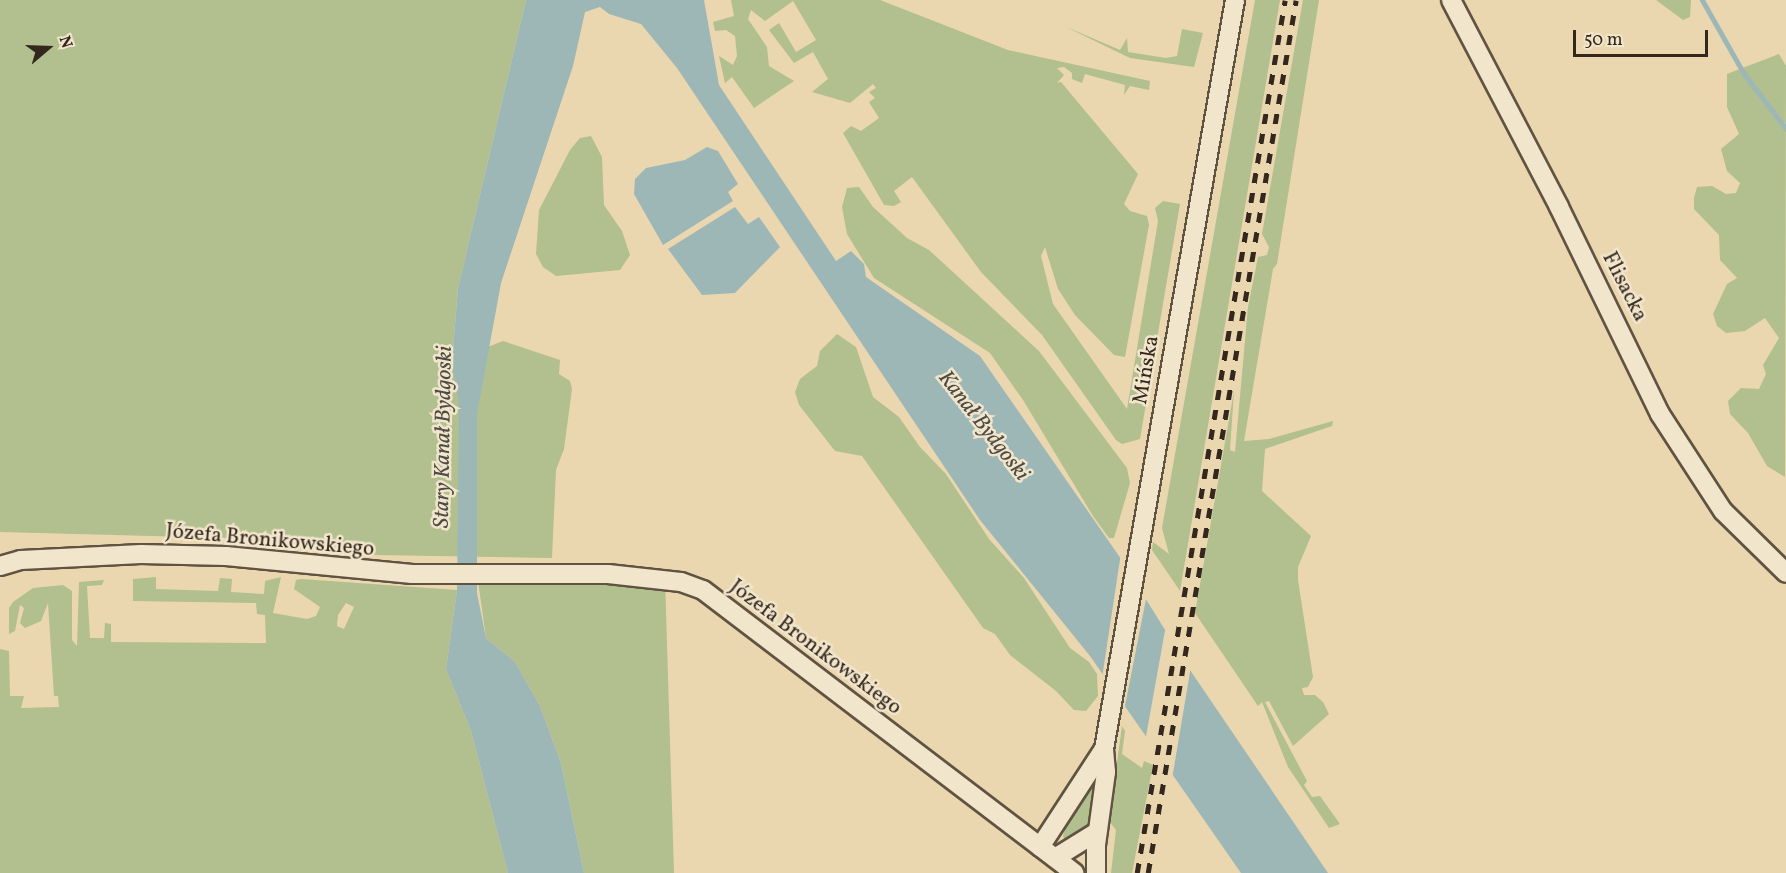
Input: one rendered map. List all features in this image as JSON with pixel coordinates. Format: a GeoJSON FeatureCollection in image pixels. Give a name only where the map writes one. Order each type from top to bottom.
{"type":"FeatureCollection","features":[{"type":"Feature","properties":{"kind":"street","name":"Mińska"},"geometry":{"type":"LineString","coordinates":[[1096,873],[1097,832],[1106,772],[1106,740],[1235,0]]}},
{"type":"Feature","properties":{"kind":"street","name":"Flisacka"},"geometry":{"type":"LineString","coordinates":[[1451,0],[1559,207],[1660,414],[1723,511],[1786,573]]}},
{"type":"Feature","properties":{"kind":"street","name":"Józefa Bronikowskiego"},"geometry":{"type":"LineString","coordinates":[[0,553],[21,560]]}},
{"type":"Feature","properties":{"kind":"street","name":"Józefa Bronikowskiego"},"geometry":{"type":"LineString","coordinates":[[0,566],[21,560],[141,554],[226,556],[444,575],[639,576],[672,580],[703,591],[1074,873]]}},
{"type":"Feature","properties":{"kind":"street","name":"Mińska"},"geometry":{"type":"LineString","coordinates":[[1040,847],[1106,740]]}},
{"type":"Feature","properties":{"kind":"street"},"geometry":{"type":"LineString","coordinates":[[1055,858],[1097,832]]}},
{"type":"Feature","properties":{"kind":"green space"},"geometry":{"type":"Polygon","coordinates":[[[0,0],[526,0],[458,288],[452,361],[503,341],[560,360],[559,374],[570,381],[572,389],[564,449],[556,470],[552,558],[374,555],[228,538],[0,532],[0,0]]]}},
{"type":"Feature","properties":{"kind":"green space"},"geometry":{"type":"Polygon","coordinates":[[[731,0],[880,0],[1008,50],[1150,81],[1149,90],[1130,86],[1124,95],[1125,85],[1085,74],[1082,83],[1072,79],[1072,73],[1064,67],[1057,68],[1064,75],[1057,83],[1061,82],[1138,174],[1124,204],[1130,211],[1147,216],[1149,225],[1125,357],[1114,355],[1075,315],[1058,289],[1045,247],[1041,256],[1053,304],[1127,409],[1158,221],[1155,208],[1163,201],[1180,204],[1140,439],[1122,444],[1116,440],[1042,335],[981,272],[912,177],[894,191],[901,202],[894,206],[884,205],[843,133],[851,126],[861,131],[879,118],[869,102],[875,98],[869,92],[876,88],[873,84],[850,103],[812,92],[828,79],[813,52],[794,63],[769,30],[779,23],[796,52],[816,40],[793,1],[765,21],[751,10],[748,19],[767,47],[769,66],[794,81],[754,108],[732,77],[725,83],[719,56],[733,65],[737,56],[735,36],[726,30],[715,31],[713,22],[734,16],[731,0]]]}},
{"type":"Feature","properties":{"kind":"green space"},"geometry":{"type":"Polygon","coordinates":[[[1255,0],[1280,0],[1180,591],[1152,550],[1153,542],[1169,554],[1162,528],[1255,0]]]}},
{"type":"Feature","properties":{"kind":"green space"},"geometry":{"type":"Polygon","coordinates":[[[1303,0],[1319,0],[1277,264],[1273,269],[1244,441],[1269,439],[1333,421],[1332,426],[1265,449],[1262,491],[1311,536],[1298,567],[1313,677],[1308,687],[1302,688],[1304,695],[1315,695],[1323,702],[1329,714],[1293,746],[1269,701],[1265,702],[1307,781],[1304,785],[1312,797],[1320,796],[1340,824],[1329,828],[1288,767],[1262,702],[1258,706],[1195,613],[1234,391],[1230,450],[1235,452],[1248,307],[1258,257],[1267,255],[1269,247],[1262,234],[1303,0]]]}},
{"type":"Feature","properties":{"kind":"green space"},"geometry":{"type":"Polygon","coordinates":[[[1656,0],[1691,0],[1690,17],[1683,20],[1656,0]]]}},
{"type":"Feature","properties":{"kind":"green space"},"geometry":{"type":"Polygon","coordinates":[[[1064,26],[1120,50],[1127,38],[1128,52],[1166,58],[1177,56],[1182,29],[1203,33],[1194,67],[1130,58],[1064,26]]]}},
{"type":"Feature","properties":{"kind":"green space"},"geometry":{"type":"Polygon","coordinates":[[[1779,54],[1786,66],[1785,477],[1767,466],[1748,433],[1730,414],[1728,401],[1741,388],[1759,389],[1766,374],[1763,365],[1779,338],[1765,318],[1745,331],[1726,333],[1717,326],[1713,314],[1727,284],[1737,278],[1720,260],[1719,235],[1694,209],[1697,187],[1712,186],[1726,194],[1736,193],[1740,183],[1727,171],[1721,149],[1739,134],[1727,107],[1727,74],[1779,54]]]}},
{"type":"Feature","properties":{"kind":"green space"},"geometry":{"type":"Polygon","coordinates":[[[591,136],[602,157],[604,205],[622,231],[630,255],[620,270],[556,276],[543,267],[536,254],[539,210],[570,150],[580,138],[591,136]]]}},
{"type":"Feature","properties":{"kind":"green space"},"geometry":{"type":"Polygon","coordinates":[[[859,187],[873,207],[907,238],[929,250],[1039,351],[1127,468],[1130,483],[1114,538],[1109,538],[1093,516],[1023,400],[990,353],[874,278],[847,234],[842,207],[847,188],[859,187]]]}},
{"type":"Feature","properties":{"kind":"green space"},"geometry":{"type":"Polygon","coordinates":[[[837,334],[856,347],[873,397],[899,417],[920,447],[946,474],[989,539],[1024,578],[1070,648],[1089,662],[1097,674],[1098,696],[1086,711],[1074,710],[1056,691],[1010,655],[995,634],[983,628],[862,456],[835,451],[799,405],[795,392],[800,379],[817,366],[820,351],[837,334]]]}},
{"type":"Feature","properties":{"kind":"green space"},"geometry":{"type":"Polygon","coordinates":[[[477,574],[665,578],[674,873],[584,873],[561,763],[540,706],[515,662],[486,638],[477,574]]]}},
{"type":"Feature","properties":{"kind":"green space"},"geometry":{"type":"Polygon","coordinates":[[[156,577],[156,589],[218,591],[220,578],[232,579],[231,592],[264,594],[265,581],[281,577],[273,613],[307,619],[316,616],[320,607],[294,589],[296,580],[457,590],[446,669],[471,731],[508,873],[0,873],[0,649],[9,651],[10,696],[24,696],[21,708],[59,707],[58,696],[54,696],[48,603],[41,621],[25,628],[20,623],[24,608],[20,605],[15,631],[9,634],[9,608],[13,602],[33,588],[63,585],[72,591],[72,640],[77,646],[79,582],[104,580],[102,585],[87,586],[90,638],[104,638],[105,623],[111,624],[111,642],[266,643],[265,615],[257,614],[256,603],[133,601],[133,579],[156,577]],[[346,603],[338,615],[337,626],[344,629],[354,607],[346,603]]]}},
{"type":"Feature","properties":{"kind":"green space"},"geometry":{"type":"Polygon","coordinates":[[[1122,726],[1125,731],[1122,754],[1142,768],[1144,761],[1153,765],[1132,873],[1111,873],[1116,830],[1109,821],[1122,726]]]}},
{"type":"Feature","properties":{"kind":"green space"},"geometry":{"type":"Polygon","coordinates":[[[1097,771],[1094,818],[1089,827],[1065,842],[1063,836],[1067,822],[1097,771]]]}},
{"type":"Feature","properties":{"kind":"water","name":"Kanał Bydgoski"},"geometry":{"type":"Polygon","coordinates":[[[526,0],[704,0],[719,85],[836,261],[851,251],[864,264],[866,277],[980,356],[1119,556],[1190,670],[1328,873],[1241,873],[1090,656],[980,520],[677,68],[641,24],[609,14],[600,7],[585,12],[573,66],[501,283],[477,414],[477,593],[486,638],[515,662],[540,706],[561,763],[584,873],[508,873],[471,731],[446,669],[457,590],[459,405],[452,361],[458,288],[526,0]]]}},
{"type":"Feature","properties":{"kind":"water"},"geometry":{"type":"Polygon","coordinates":[[[707,147],[718,151],[738,184],[728,192],[733,201],[663,245],[634,194],[635,179],[646,168],[685,160],[707,147]]]}},
{"type":"Feature","properties":{"kind":"water"},"geometry":{"type":"Polygon","coordinates":[[[735,207],[748,224],[759,217],[780,247],[735,293],[702,295],[668,249],[735,207]]]}},
{"type":"Feature","properties":{"kind":"pier"},"geometry":{"type":"Polygon","coordinates":[[[1121,553],[1147,594],[1124,711],[1102,678],[1121,553]]]}},
{"type":"Feature","properties":{"kind":"pier"},"geometry":{"type":"Polygon","coordinates":[[[1166,625],[1191,666],[1172,779],[1145,742],[1166,625]]]}},
{"type":"Feature","properties":{"kind":"waterway"},"geometry":{"type":"LineString","coordinates":[[1702,0],[1744,74],[1786,129]]}},
{"type":"Feature","properties":{"kind":"railway"},"geometry":{"type":"LineString","coordinates":[[1137,873],[1285,0]]}},
{"type":"Feature","properties":{"kind":"railway"},"geometry":{"type":"LineString","coordinates":[[1148,873],[1296,0]]}},
{"type":"Feature","properties":{"kind":"water label","name":"Stary Kanał Bydgoski"},"geometry":{"type":"Point","coordinates":[444,437]}}]}
